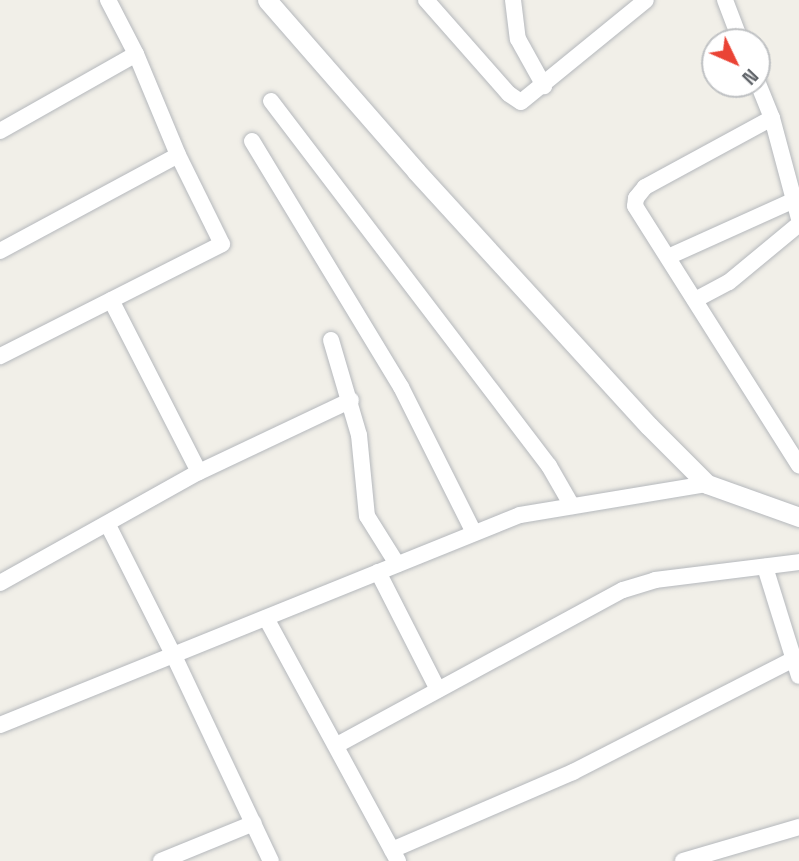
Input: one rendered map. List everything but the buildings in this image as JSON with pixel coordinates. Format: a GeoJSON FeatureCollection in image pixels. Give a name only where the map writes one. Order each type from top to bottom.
{"type":"FeatureCollection","features":[{"type":"Feature","properties":{"kind":"street"},"geometry":{"type":"LineString","coordinates":[[0,356],[222,244],[178,155],[136,54],[108,0]]}},
{"type":"Feature","properties":{"kind":"street"},"geometry":{"type":"LineString","coordinates":[[267,0],[416,172],[649,426],[707,484],[799,517]]}},
{"type":"Feature","properties":{"kind":"street"},"geometry":{"type":"LineString","coordinates":[[426,0],[513,99],[521,102],[544,86],[646,0]]}},
{"type":"Feature","properties":{"kind":"street"},"geometry":{"type":"LineString","coordinates":[[513,0],[518,39],[544,86]]}},
{"type":"Feature","properties":{"kind":"street"},"geometry":{"type":"LineString","coordinates":[[725,0],[736,28]]}},
{"type":"Feature","properties":{"kind":"street"},"geometry":{"type":"LineString","coordinates":[[0,131],[136,54]]}},
{"type":"Feature","properties":{"kind":"street"},"geometry":{"type":"LineString","coordinates":[[695,300],[729,282],[799,222],[772,118],[764,98]]}},
{"type":"Feature","properties":{"kind":"street"},"geometry":{"type":"LineString","coordinates":[[271,101],[541,456],[572,506]]}},
{"type":"Feature","properties":{"kind":"street"},"geometry":{"type":"LineString","coordinates":[[772,118],[640,191],[635,206],[799,465]]}},
{"type":"Feature","properties":{"kind":"street"},"geometry":{"type":"LineString","coordinates":[[252,141],[401,387],[474,533]]}},
{"type":"Feature","properties":{"kind":"street"},"geometry":{"type":"LineString","coordinates":[[0,251],[178,155]]}},
{"type":"Feature","properties":{"kind":"street"},"geometry":{"type":"LineString","coordinates":[[668,257],[794,200]]}},
{"type":"Feature","properties":{"kind":"street"},"geometry":{"type":"LineString","coordinates":[[111,300],[200,472]]}},
{"type":"Feature","properties":{"kind":"street"},"geometry":{"type":"LineString","coordinates":[[331,340],[351,400],[359,435],[367,516],[397,564]]}},
{"type":"Feature","properties":{"kind":"street"},"geometry":{"type":"LineString","coordinates":[[2,578],[108,525],[200,472],[351,400]]}},
{"type":"Feature","properties":{"kind":"street"},"geometry":{"type":"LineString","coordinates":[[0,725],[520,515],[707,484]]}},
{"type":"Feature","properties":{"kind":"street"},"geometry":{"type":"LineString","coordinates":[[108,525],[173,654],[271,861]]}},
{"type":"Feature","properties":{"kind":"street"},"geometry":{"type":"LineString","coordinates":[[337,745],[623,590],[655,580],[799,562]]}},
{"type":"Feature","properties":{"kind":"street"},"geometry":{"type":"LineString","coordinates":[[765,567],[799,676]]}},
{"type":"Feature","properties":{"kind":"street"},"geometry":{"type":"LineString","coordinates":[[378,572],[438,690]]}},
{"type":"Feature","properties":{"kind":"street"},"geometry":{"type":"LineString","coordinates":[[266,618],[395,855],[573,772],[794,659]]}},
{"type":"Feature","properties":{"kind":"street"},"geometry":{"type":"LineString","coordinates":[[160,861],[254,823]]}},
{"type":"Feature","properties":{"kind":"street"},"geometry":{"type":"LineString","coordinates":[[683,861],[799,827]]}}]}
